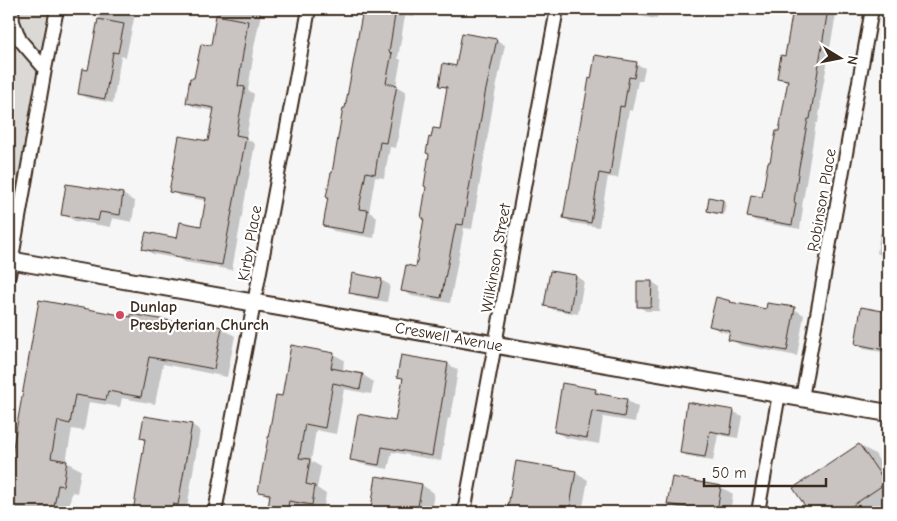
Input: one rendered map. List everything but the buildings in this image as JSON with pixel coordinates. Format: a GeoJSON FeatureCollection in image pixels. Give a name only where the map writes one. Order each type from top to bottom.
{"type":"FeatureCollection","features":[{"type":"Feature","properties":{"kind":"street"},"geometry":{"type":"LineString","coordinates":[[12,9],[13,22],[20,40],[45,69]]}},
{"type":"Feature","properties":{"kind":"street"},"geometry":{"type":"LineString","coordinates":[[10,265],[57,9]]}},
{"type":"Feature","properties":{"kind":"street","name":"Kirby Place"},"geometry":{"type":"LineString","coordinates":[[215,512],[309,9]]}},
{"type":"Feature","properties":{"kind":"street","name":"Wilkinson Street"},"geometry":{"type":"LineString","coordinates":[[464,512],[558,9]]}},
{"type":"Feature","properties":{"kind":"street","name":"Robinson Place"},"geometry":{"type":"LineString","coordinates":[[802,398],[872,9]]}},
{"type":"Feature","properties":{"kind":"street","name":"Creswell Avenue"},"geometry":{"type":"LineString","coordinates":[[10,265],[255,303],[888,413]]}},
{"type":"Feature","properties":{"kind":"street"},"geometry":{"type":"LineString","coordinates":[[758,512],[779,394]]}},
{"type":"Feature","properties":{"kind":"shaded area"},"geometry":{"type":"Polygon","coordinates":[[[9,9],[52,9],[9,237],[9,9]]]}},
{"type":"Feature","properties":{"kind":"place","name":"Dunlap Presbyterian Church"},"geometry":{"type":"Point","coordinates":[120,315]}}]}
